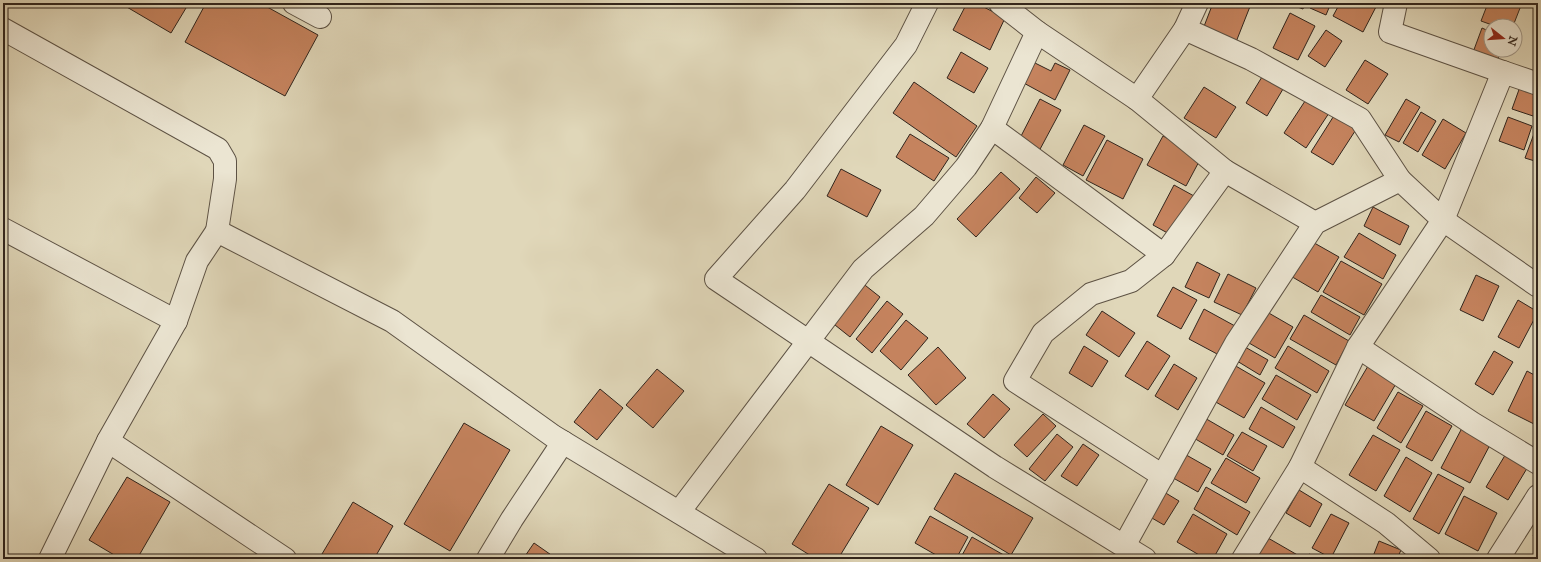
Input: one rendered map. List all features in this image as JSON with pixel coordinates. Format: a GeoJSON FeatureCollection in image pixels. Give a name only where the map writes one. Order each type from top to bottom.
{"type":"FeatureCollection","features":[{"type":"Feature","properties":{"kind":"street"},"geometry":{"type":"LineString","coordinates":[[294,3],[320,17]]}},
{"type":"Feature","properties":{"kind":"street"},"geometry":{"type":"LineString","coordinates":[[928,3],[906,45],[795,190],[716,279],[995,467],[1145,559]]}},
{"type":"Feature","properties":{"kind":"street"},"geometry":{"type":"LineString","coordinates":[[1000,3],[1037,32],[1137,99],[1225,171],[1315,223]]}},
{"type":"Feature","properties":{"kind":"street"},"geometry":{"type":"LineString","coordinates":[[1137,99],[1185,29],[1197,3]]}},
{"type":"Feature","properties":{"kind":"street"},"geometry":{"type":"LineString","coordinates":[[1396,3],[1390,32],[1538,84]]}},
{"type":"Feature","properties":{"kind":"street"},"geometry":{"type":"LineString","coordinates":[[3,29],[218,148],[225,162],[225,179],[217,231],[197,261],[176,321],[108,441],[50,559]]}},
{"type":"Feature","properties":{"kind":"street"},"geometry":{"type":"LineString","coordinates":[[1185,29],[1251,59],[1360,120],[1400,180],[1443,220],[1538,286]]}},
{"type":"Feature","properties":{"kind":"street"},"geometry":{"type":"LineString","coordinates":[[679,512],[863,269],[929,211],[966,167],[992,128],[1037,32]]}},
{"type":"Feature","properties":{"kind":"street"},"geometry":{"type":"LineString","coordinates":[[1243,559],[1300,467],[1358,347],[1443,220],[1503,72]]}},
{"type":"Feature","properties":{"kind":"street"},"geometry":{"type":"LineString","coordinates":[[992,128],[1164,255]]}},
{"type":"Feature","properties":{"kind":"street"},"geometry":{"type":"LineString","coordinates":[[1162,476],[1015,380],[1043,333],[1091,294],[1131,281],[1164,255],[1225,171]]}},
{"type":"Feature","properties":{"kind":"street"},"geometry":{"type":"LineString","coordinates":[[1124,546],[1236,343],[1315,223],[1400,180]]}},
{"type":"Feature","properties":{"kind":"street"},"geometry":{"type":"LineString","coordinates":[[3,229],[176,321]]}},
{"type":"Feature","properties":{"kind":"street"},"geometry":{"type":"LineString","coordinates":[[217,231],[392,320],[563,442],[754,558]]}},
{"type":"Feature","properties":{"kind":"street"},"geometry":{"type":"LineString","coordinates":[[1358,347],[1472,423],[1538,463]]}},
{"type":"Feature","properties":{"kind":"street"},"geometry":{"type":"LineString","coordinates":[[108,441],[285,559]]}},
{"type":"Feature","properties":{"kind":"street"},"geometry":{"type":"LineString","coordinates":[[488,559],[512,519],[563,442]]}},
{"type":"Feature","properties":{"kind":"street"},"geometry":{"type":"LineString","coordinates":[[1300,467],[1386,523],[1429,559]]}},
{"type":"Feature","properties":{"kind":"street"},"geometry":{"type":"LineString","coordinates":[[1498,559],[1538,496]]}},
{"type":"Feature","properties":{"kind":"building"},"geometry":{"type":"Polygon","coordinates":[[[120,3],[189,3],[171,33],[120,3]]]}},
{"type":"Feature","properties":{"kind":"building"},"geometry":{"type":"Polygon","coordinates":[[[206,3],[260,3],[318,35],[285,96],[185,42],[206,3]]]}},
{"type":"Feature","properties":{"kind":"building"},"geometry":{"type":"Polygon","coordinates":[[[967,3],[976,3],[1005,18],[990,50],[953,30],[967,3]]]}},
{"type":"Feature","properties":{"kind":"building"},"geometry":{"type":"Polygon","coordinates":[[[1213,3],[1251,4],[1236,42],[1203,29],[1213,3]]]}},
{"type":"Feature","properties":{"kind":"building"},"geometry":{"type":"Polygon","coordinates":[[[1287,3],[1305,3],[1303,9],[1287,3]]]}},
{"type":"Feature","properties":{"kind":"building"},"geometry":{"type":"Polygon","coordinates":[[[1312,3],[1331,3],[1326,15],[1310,8],[1312,3]]]}},
{"type":"Feature","properties":{"kind":"building"},"geometry":{"type":"Polygon","coordinates":[[[1340,3],[1378,3],[1363,32],[1333,16],[1340,3]]]}},
{"type":"Feature","properties":{"kind":"building"},"geometry":{"type":"Polygon","coordinates":[[[1488,3],[1522,3],[1516,18],[1483,18],[1483,22],[1481,21],[1488,3]]]}},
{"type":"Feature","properties":{"kind":"building"},"geometry":{"type":"Polygon","coordinates":[[[1290,13],[1315,26],[1298,60],[1273,48],[1290,13]]]}},
{"type":"Feature","properties":{"kind":"building"},"geometry":{"type":"Polygon","coordinates":[[[1482,28],[1483,58],[1498,58],[1496,64],[1472,55],[1482,28]]]}},
{"type":"Feature","properties":{"kind":"building"},"geometry":{"type":"Polygon","coordinates":[[[1326,30],[1342,41],[1325,67],[1308,56],[1326,30]]]}},
{"type":"Feature","properties":{"kind":"building"},"geometry":{"type":"Polygon","coordinates":[[[961,52],[988,68],[974,93],[947,78],[961,52]]]}},
{"type":"Feature","properties":{"kind":"building"},"geometry":{"type":"Polygon","coordinates":[[[1365,60],[1388,74],[1368,104],[1346,90],[1365,60]]]}},
{"type":"Feature","properties":{"kind":"building"},"geometry":{"type":"Polygon","coordinates":[[[1031,61],[1051,71],[1055,63],[1070,70],[1055,100],[1020,81],[1031,61]]]}},
{"type":"Feature","properties":{"kind":"building"},"geometry":{"type":"Polygon","coordinates":[[[1265,72],[1286,84],[1267,116],[1246,103],[1265,72]]]}},
{"type":"Feature","properties":{"kind":"building"},"geometry":{"type":"Polygon","coordinates":[[[914,82],[977,126],[956,157],[893,113],[914,82]]]}},
{"type":"Feature","properties":{"kind":"building"},"geometry":{"type":"Polygon","coordinates":[[[1521,84],[1538,90],[1538,111],[1536,117],[1512,109],[1521,84]]]}},
{"type":"Feature","properties":{"kind":"building"},"geometry":{"type":"Polygon","coordinates":[[[1204,87],[1236,107],[1216,138],[1184,118],[1204,87]]]}},
{"type":"Feature","properties":{"kind":"building"},"geometry":{"type":"Polygon","coordinates":[[[1309,95],[1331,110],[1306,148],[1284,133],[1309,95]]]}},
{"type":"Feature","properties":{"kind":"building"},"geometry":{"type":"Polygon","coordinates":[[[1040,99],[1061,110],[1038,153],[1018,142],[1040,99]]]}},
{"type":"Feature","properties":{"kind":"building"},"geometry":{"type":"Polygon","coordinates":[[[1406,99],[1420,107],[1399,142],[1385,135],[1406,99]]]}},
{"type":"Feature","properties":{"kind":"building"},"geometry":{"type":"Polygon","coordinates":[[[1421,112],[1436,121],[1418,152],[1403,143],[1421,112]]]}},
{"type":"Feature","properties":{"kind":"building"},"geometry":{"type":"Polygon","coordinates":[[[1335,114],[1357,128],[1333,165],[1311,152],[1335,114]]]}},
{"type":"Feature","properties":{"kind":"building"},"geometry":{"type":"Polygon","coordinates":[[[1508,117],[1532,126],[1524,150],[1499,141],[1508,117]]]}},
{"type":"Feature","properties":{"kind":"building"},"geometry":{"type":"Polygon","coordinates":[[[1443,119],[1466,133],[1445,169],[1422,155],[1443,119]]]}},
{"type":"Feature","properties":{"kind":"building"},"geometry":{"type":"Polygon","coordinates":[[[1084,125],[1105,136],[1083,176],[1063,165],[1084,125]]]}},
{"type":"Feature","properties":{"kind":"building"},"geometry":{"type":"Polygon","coordinates":[[[1535,131],[1538,132],[1538,162],[1525,158],[1535,131]]]}},
{"type":"Feature","properties":{"kind":"building"},"geometry":{"type":"Polygon","coordinates":[[[910,134],[949,158],[934,181],[896,157],[910,134]]]}},
{"type":"Feature","properties":{"kind":"building"},"geometry":{"type":"Polygon","coordinates":[[[1163,136],[1202,156],[1186,186],[1147,165],[1163,136]]]}},
{"type":"Feature","properties":{"kind":"building"},"geometry":{"type":"Polygon","coordinates":[[[1107,140],[1143,159],[1123,199],[1086,180],[1107,140]]]}},
{"type":"Feature","properties":{"kind":"building"},"geometry":{"type":"Polygon","coordinates":[[[841,169],[881,190],[867,217],[827,196],[841,169]]]}},
{"type":"Feature","properties":{"kind":"building"},"geometry":{"type":"Polygon","coordinates":[[[1001,172],[1020,189],[976,237],[957,219],[1001,172]]]}},
{"type":"Feature","properties":{"kind":"building"},"geometry":{"type":"Polygon","coordinates":[[[1036,177],[1055,193],[1037,213],[1019,198],[1036,177]]]}},
{"type":"Feature","properties":{"kind":"building"},"geometry":{"type":"Polygon","coordinates":[[[1174,185],[1194,196],[1173,236],[1153,225],[1174,185]]]}},
{"type":"Feature","properties":{"kind":"building"},"geometry":{"type":"Polygon","coordinates":[[[1373,207],[1409,226],[1400,245],[1364,226],[1373,207]]]}},
{"type":"Feature","properties":{"kind":"building"},"geometry":{"type":"Polygon","coordinates":[[[1359,233],[1396,255],[1383,279],[1344,257],[1359,233]]]}},
{"type":"Feature","properties":{"kind":"building"},"geometry":{"type":"Polygon","coordinates":[[[1309,240],[1339,257],[1318,292],[1289,275],[1309,240]]]}},
{"type":"Feature","properties":{"kind":"building"},"geometry":{"type":"Polygon","coordinates":[[[1341,261],[1382,284],[1364,315],[1323,292],[1341,261]]]}},
{"type":"Feature","properties":{"kind":"building"},"geometry":{"type":"Polygon","coordinates":[[[1197,262],[1220,274],[1209,298],[1185,287],[1197,262]]]}},
{"type":"Feature","properties":{"kind":"building"},"geometry":{"type":"Polygon","coordinates":[[[1228,274],[1256,288],[1242,315],[1214,302],[1228,274]]]}},
{"type":"Feature","properties":{"kind":"building"},"geometry":{"type":"Polygon","coordinates":[[[1476,275],[1499,286],[1483,321],[1460,310],[1476,275]]]}},
{"type":"Feature","properties":{"kind":"building"},"geometry":{"type":"Polygon","coordinates":[[[861,282],[880,297],[850,337],[830,321],[861,282]]]}},
{"type":"Feature","properties":{"kind":"building"},"geometry":{"type":"Polygon","coordinates":[[[1173,287],[1197,300],[1181,329],[1157,316],[1173,287]]]}},
{"type":"Feature","properties":{"kind":"building"},"geometry":{"type":"Polygon","coordinates":[[[1321,295],[1360,317],[1350,335],[1311,312],[1321,295]]]}},
{"type":"Feature","properties":{"kind":"building"},"geometry":{"type":"Polygon","coordinates":[[[1518,300],[1538,312],[1519,348],[1498,337],[1518,300]]]}},
{"type":"Feature","properties":{"kind":"building"},"geometry":{"type":"Polygon","coordinates":[[[887,301],[903,314],[872,353],[856,339],[887,301]]]}},
{"type":"Feature","properties":{"kind":"building"},"geometry":{"type":"Polygon","coordinates":[[[1204,309],[1235,326],[1219,355],[1189,339],[1204,309]]]}},
{"type":"Feature","properties":{"kind":"building"},"geometry":{"type":"Polygon","coordinates":[[[1102,311],[1135,333],[1119,357],[1086,335],[1102,311]]]}},
{"type":"Feature","properties":{"kind":"building"},"geometry":{"type":"Polygon","coordinates":[[[1267,312],[1293,327],[1275,358],[1249,343],[1267,312]]]}},
{"type":"Feature","properties":{"kind":"building"},"geometry":{"type":"Polygon","coordinates":[[[1304,315],[1349,341],[1336,365],[1290,339],[1304,315]]]}},
{"type":"Feature","properties":{"kind":"building"},"geometry":{"type":"Polygon","coordinates":[[[906,320],[928,338],[901,370],[880,351],[906,320]]]}},
{"type":"Feature","properties":{"kind":"building"},"geometry":{"type":"Polygon","coordinates":[[[1147,341],[1170,356],[1148,390],[1125,376],[1147,341]]]}},
{"type":"Feature","properties":{"kind":"building"},"geometry":{"type":"Polygon","coordinates":[[[1084,346],[1108,361],[1092,387],[1069,373],[1084,346]]]}},
{"type":"Feature","properties":{"kind":"building"},"geometry":{"type":"Polygon","coordinates":[[[1288,346],[1329,371],[1317,393],[1275,368],[1288,346]]]}},
{"type":"Feature","properties":{"kind":"building"},"geometry":{"type":"Polygon","coordinates":[[[938,347],[966,378],[936,405],[908,375],[938,347]]]}},
{"type":"Feature","properties":{"kind":"building"},"geometry":{"type":"Polygon","coordinates":[[[1245,347],[1268,360],[1260,375],[1237,361],[1245,347]]]}},
{"type":"Feature","properties":{"kind":"building"},"geometry":{"type":"Polygon","coordinates":[[[1494,351],[1513,362],[1493,395],[1475,384],[1494,351]]]}},
{"type":"Feature","properties":{"kind":"building"},"geometry":{"type":"Polygon","coordinates":[[[1174,364],[1197,378],[1178,410],[1155,396],[1174,364]]]}},
{"type":"Feature","properties":{"kind":"building"},"geometry":{"type":"Polygon","coordinates":[[[1234,365],[1265,383],[1244,418],[1214,401],[1234,365]]]}},
{"type":"Feature","properties":{"kind":"building"},"geometry":{"type":"Polygon","coordinates":[[[1368,366],[1397,382],[1374,421],[1345,405],[1368,366]]]}},
{"type":"Feature","properties":{"kind":"building"},"geometry":{"type":"Polygon","coordinates":[[[657,369],[684,391],[653,428],[626,405],[657,369]]]}},
{"type":"Feature","properties":{"kind":"building"},"geometry":{"type":"Polygon","coordinates":[[[1527,371],[1538,377],[1538,426],[1508,411],[1527,371]]]}},
{"type":"Feature","properties":{"kind":"building"},"geometry":{"type":"Polygon","coordinates":[[[1276,375],[1311,395],[1297,420],[1262,399],[1276,375]]]}},
{"type":"Feature","properties":{"kind":"building"},"geometry":{"type":"Polygon","coordinates":[[[600,389],[623,408],[597,440],[574,422],[600,389]]]}},
{"type":"Feature","properties":{"kind":"building"},"geometry":{"type":"Polygon","coordinates":[[[1398,392],[1423,406],[1401,443],[1377,428],[1398,392]]]}},
{"type":"Feature","properties":{"kind":"building"},"geometry":{"type":"Polygon","coordinates":[[[993,394],[1010,409],[984,438],[967,424],[993,394]]]}},
{"type":"Feature","properties":{"kind":"building"},"geometry":{"type":"Polygon","coordinates":[[[1261,407],[1295,427],[1283,448],[1249,429],[1261,407]]]}},
{"type":"Feature","properties":{"kind":"building"},"geometry":{"type":"Polygon","coordinates":[[[1426,411],[1452,426],[1432,461],[1406,447],[1426,411]]]}},
{"type":"Feature","properties":{"kind":"building"},"geometry":{"type":"Polygon","coordinates":[[[1043,414],[1056,426],[1027,457],[1014,445],[1043,414]]]}},
{"type":"Feature","properties":{"kind":"building"},"geometry":{"type":"Polygon","coordinates":[[[1203,417],[1234,435],[1223,455],[1192,437],[1203,417]]]}},
{"type":"Feature","properties":{"kind":"building"},"geometry":{"type":"Polygon","coordinates":[[[464,423],[510,450],[450,551],[404,524],[464,423]]]}},
{"type":"Feature","properties":{"kind":"building"},"geometry":{"type":"Polygon","coordinates":[[[881,426],[913,445],[878,505],[846,485],[881,426]]]}},
{"type":"Feature","properties":{"kind":"building"},"geometry":{"type":"Polygon","coordinates":[[[1462,428],[1491,443],[1470,483],[1441,468],[1462,428]]]}},
{"type":"Feature","properties":{"kind":"building"},"geometry":{"type":"Polygon","coordinates":[[[1242,432],[1267,446],[1253,471],[1227,456],[1242,432]]]}},
{"type":"Feature","properties":{"kind":"building"},"geometry":{"type":"Polygon","coordinates":[[[1057,434],[1073,447],[1045,481],[1029,469],[1057,434]]]}},
{"type":"Feature","properties":{"kind":"building"},"geometry":{"type":"Polygon","coordinates":[[[1373,435],[1400,450],[1376,491],[1349,475],[1373,435]]]}},
{"type":"Feature","properties":{"kind":"building"},"geometry":{"type":"Polygon","coordinates":[[[1083,444],[1099,455],[1077,486],[1061,476],[1083,444]]]}},
{"type":"Feature","properties":{"kind":"building"},"geometry":{"type":"Polygon","coordinates":[[[1181,452],[1211,469],[1198,492],[1168,475],[1181,452]]]}},
{"type":"Feature","properties":{"kind":"building"},"geometry":{"type":"Polygon","coordinates":[[[1507,452],[1529,465],[1508,500],[1486,487],[1507,452]]]}},
{"type":"Feature","properties":{"kind":"building"},"geometry":{"type":"Polygon","coordinates":[[[1406,457],[1432,473],[1410,512],[1384,496],[1406,457]]]}},
{"type":"Feature","properties":{"kind":"building"},"geometry":{"type":"Polygon","coordinates":[[[1226,458],[1260,478],[1246,503],[1211,483],[1226,458]]]}},
{"type":"Feature","properties":{"kind":"building"},"geometry":{"type":"Polygon","coordinates":[[[955,473],[1033,518],[1011,555],[934,509],[955,473]]]}},
{"type":"Feature","properties":{"kind":"building"},"geometry":{"type":"Polygon","coordinates":[[[1438,474],[1464,488],[1439,534],[1413,519],[1438,474]]]}},
{"type":"Feature","properties":{"kind":"building"},"geometry":{"type":"Polygon","coordinates":[[[127,477],[170,502],[137,559],[121,559],[89,540],[127,477]]]}},
{"type":"Feature","properties":{"kind":"building"},"geometry":{"type":"Polygon","coordinates":[[[829,484],[869,508],[838,559],[816,559],[792,544],[829,484]]]}},
{"type":"Feature","properties":{"kind":"building"},"geometry":{"type":"Polygon","coordinates":[[[1206,487],[1250,512],[1237,535],[1194,509],[1206,487]]]}},
{"type":"Feature","properties":{"kind":"building"},"geometry":{"type":"Polygon","coordinates":[[[1159,489],[1179,501],[1164,525],[1145,514],[1159,489]]]}},
{"type":"Feature","properties":{"kind":"building"},"geometry":{"type":"Polygon","coordinates":[[[1299,490],[1322,504],[1310,527],[1286,513],[1299,490]]]}},
{"type":"Feature","properties":{"kind":"building"},"geometry":{"type":"Polygon","coordinates":[[[1464,496],[1497,513],[1478,551],[1445,534],[1464,496]]]}},
{"type":"Feature","properties":{"kind":"building"},"geometry":{"type":"Polygon","coordinates":[[[353,502],[393,526],[374,559],[319,559],[353,502]]]}},
{"type":"Feature","properties":{"kind":"building"},"geometry":{"type":"Polygon","coordinates":[[[1193,514],[1227,534],[1213,559],[1206,559],[1177,542],[1193,514]]]}},
{"type":"Feature","properties":{"kind":"building"},"geometry":{"type":"Polygon","coordinates":[[[1331,514],[1349,523],[1331,558],[1312,548],[1331,514]]]}},
{"type":"Feature","properties":{"kind":"building"},"geometry":{"type":"Polygon","coordinates":[[[930,516],[968,537],[956,559],[943,559],[915,543],[930,516]]]}},
{"type":"Feature","properties":{"kind":"building"},"geometry":{"type":"Polygon","coordinates":[[[1538,529],[1538,539],[1533,536],[1538,529]]]}},
{"type":"Feature","properties":{"kind":"building"},"geometry":{"type":"Polygon","coordinates":[[[972,537],[1009,558],[960,559],[972,537]]]}},
{"type":"Feature","properties":{"kind":"building"},"geometry":{"type":"Polygon","coordinates":[[[1268,538],[1301,557],[1300,559],[1255,559],[1268,538]]]}},
{"type":"Feature","properties":{"kind":"building"},"geometry":{"type":"Polygon","coordinates":[[[1379,541],[1401,550],[1397,559],[1372,559],[1379,541]]]}},
{"type":"Feature","properties":{"kind":"building"},"geometry":{"type":"Polygon","coordinates":[[[534,543],[557,559],[523,559],[534,543]]]}},
{"type":"Feature","properties":{"kind":"building"},"geometry":{"type":"Polygon","coordinates":[[[1309,554],[1320,559],[1306,559],[1309,554]]]}}]}
